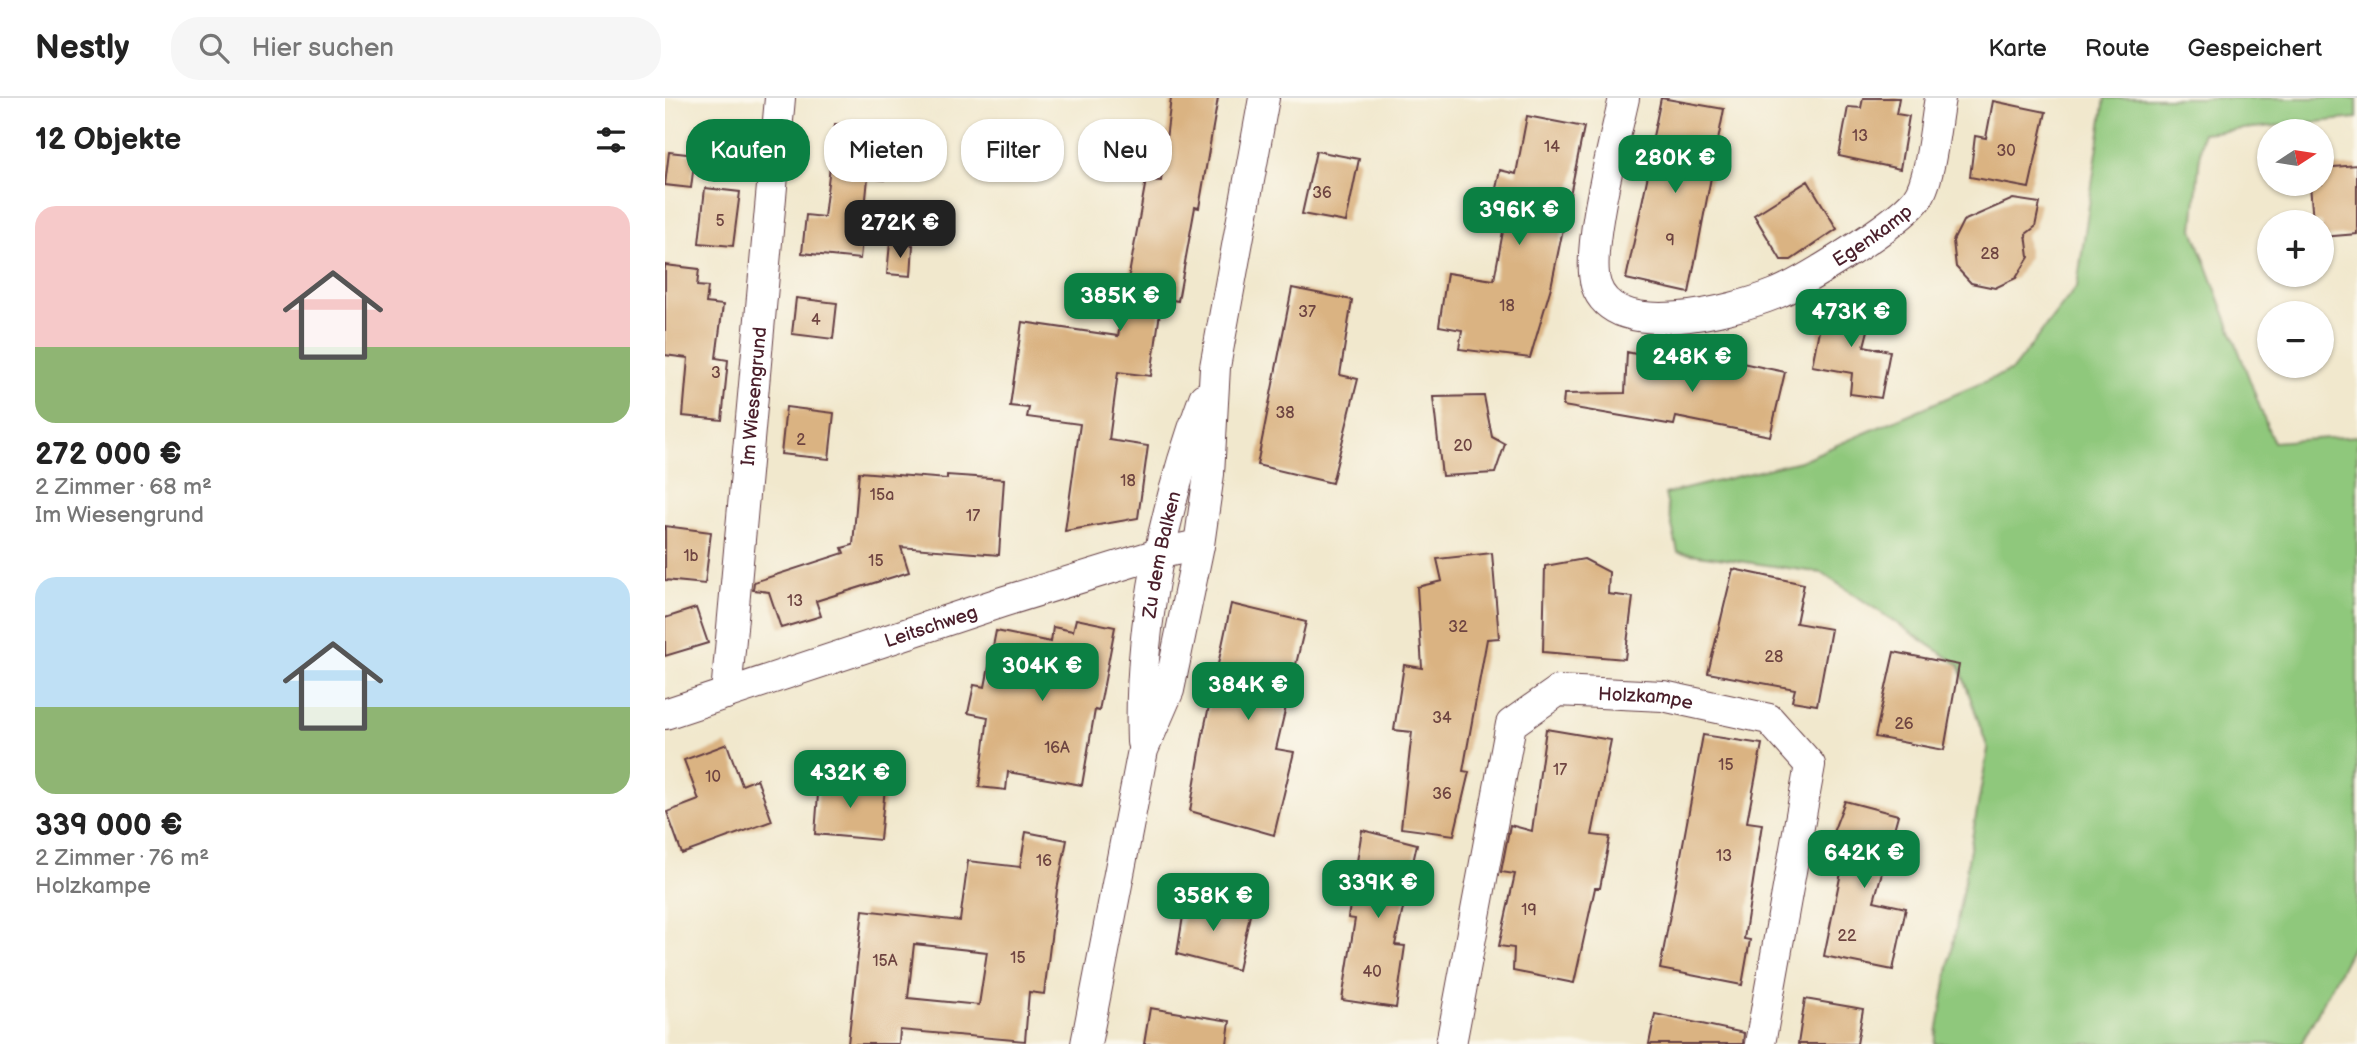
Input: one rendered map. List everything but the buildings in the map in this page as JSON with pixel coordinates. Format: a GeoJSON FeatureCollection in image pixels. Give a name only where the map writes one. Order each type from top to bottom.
{"type":"FeatureCollection","features":[{"type":"Feature","properties":{"kind":"street","name":"Im Wiesengrund"},"geometry":{"type":"LineString","coordinates":[[726,694],[781,98]]}},
{"type":"Feature","properties":{"kind":"street","name":"Zu dem Balken"},"geometry":{"type":"LineString","coordinates":[[1086,1044],[1143,750],[1169,690],[1199,545],[1209,474],[1216,367],[1264,98]]}},
{"type":"Feature","properties":{"kind":"street","name":"Egenkamp"},"geometry":{"type":"LineString","coordinates":[[1624,98],[1597,233],[1594,274],[1597,288],[1612,307],[1624,315],[1662,318],[1714,310],[1776,293],[1898,217],[1921,192],[1940,98]]}},
{"type":"Feature","properties":{"kind":"street","name":"Zu dem Balken"},"geometry":{"type":"LineString","coordinates":[[1143,750],[1140,684],[1161,552],[1179,467],[1216,367]]}},
{"type":"Feature","properties":{"kind":"street","name":"Leitschweg"},"geometry":{"type":"LineString","coordinates":[[665,714],[1161,552],[1199,545]]}},
{"type":"Feature","properties":{"kind":"street","name":"Holzkampe"},"geometry":{"type":"LineString","coordinates":[[1451,1044],[1511,724],[1558,691],[1663,696],[1769,719],[1810,765],[1760,1044]]}},
{"type":"Feature","properties":{"kind":"green space"},"geometry":{"type":"Polygon","coordinates":[[[2105,98],[2357,98],[2357,118],[2257,119],[2257,128],[2202,133],[2193,229],[2273,442],[2357,436],[2357,938],[2301,1044],[1935,1044],[1988,749],[1959,665],[1822,573],[1678,552],[1665,494],[1800,461],[2012,370],[2077,286],[2105,98]]]}}]}
